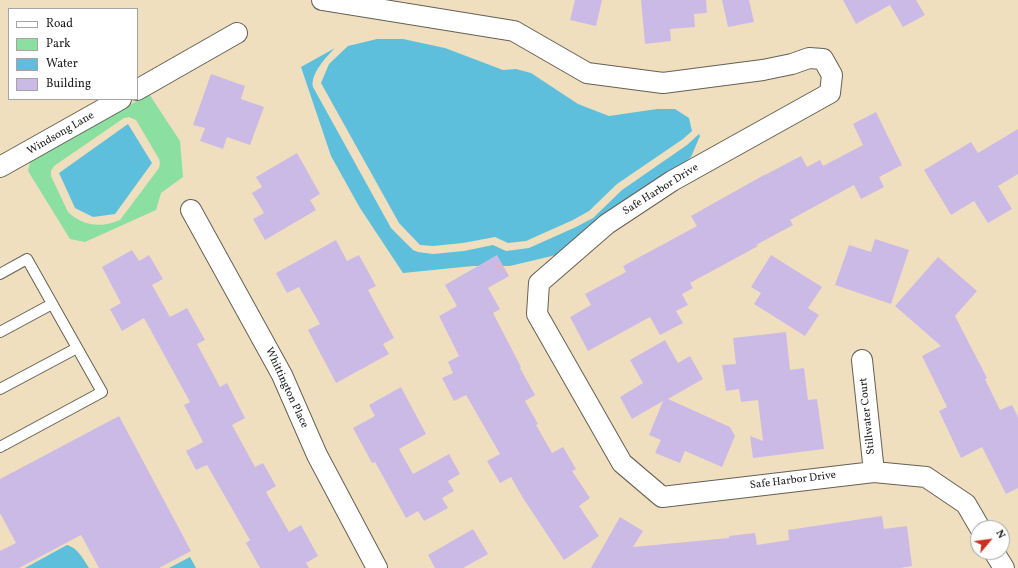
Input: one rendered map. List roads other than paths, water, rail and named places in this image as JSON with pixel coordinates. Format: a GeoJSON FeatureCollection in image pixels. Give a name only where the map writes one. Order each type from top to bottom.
{"type":"FeatureCollection","features":[{"type":"Feature","properties":{"kind":"street","name":"Safe Harbor Drive"},"geometry":{"type":"LineString","coordinates":[[322,0],[514,31],[587,73],[662,83],[763,70],[792,64],[809,58],[823,59],[832,75],[830,93],[672,181],[607,224],[539,283],[537,314],[622,463],[662,497],[874,472],[926,477],[966,504],[975,520]]}},
{"type":"Feature","properties":{"kind":"street"},"geometry":{"type":"LineString","coordinates":[[138,89],[237,33]]}},
{"type":"Feature","properties":{"kind":"street","name":"Windsong Lane"},"geometry":{"type":"LineString","coordinates":[[0,167],[120,100]]}},
{"type":"Feature","properties":{"kind":"street","name":"Whittington Place"},"geometry":{"type":"LineString","coordinates":[[191,210],[282,375],[316,455],[377,568]]}},
{"type":"Feature","properties":{"kind":"street","name":"Stillwater Court"},"geometry":{"type":"LineString","coordinates":[[862,360],[874,472]]}},
{"type":"Feature","properties":{"kind":"lane"},"geometry":{"type":"LineString","coordinates":[[0,274],[27,259],[102,392],[0,447]]}},
{"type":"Feature","properties":{"kind":"lane"},"geometry":{"type":"LineString","coordinates":[[0,332],[52,304]]}},
{"type":"Feature","properties":{"kind":"lane"},"geometry":{"type":"LineString","coordinates":[[0,389],[77,348]]}},
{"type":"Feature","properties":{"kind":"water"},"geometry":{"type":"Polygon","coordinates":[[[377,39],[403,39],[445,48],[503,70],[516,69],[531,73],[578,104],[609,116],[657,109],[675,109],[689,118],[692,131],[683,139],[617,184],[589,211],[573,220],[526,241],[508,243],[495,237],[463,243],[433,246],[420,245],[399,223],[321,83],[329,64],[348,46],[377,39]]]}},
{"type":"Feature","properties":{"kind":"water"},"geometry":{"type":"Polygon","coordinates":[[[335,48],[324,60],[317,71],[314,77],[313,87],[391,228],[413,250],[418,252],[433,254],[464,251],[493,245],[506,251],[529,248],[593,218],[622,190],[687,145],[699,134],[700,136],[691,157],[659,185],[556,255],[510,266],[473,266],[403,273],[360,208],[331,156],[301,67],[335,48]]]}},
{"type":"Feature","properties":{"kind":"water"},"geometry":{"type":"Polygon","coordinates":[[[128,124],[152,163],[115,214],[93,217],[75,208],[59,173],[128,124]]]}},
{"type":"Feature","properties":{"kind":"water"},"geometry":{"type":"Polygon","coordinates":[[[67,545],[71,546],[77,551],[89,568],[25,568],[67,545]]]}},
{"type":"Feature","properties":{"kind":"water"},"geometry":{"type":"Polygon","coordinates":[[[190,557],[196,568],[169,568],[190,557]]]}}]}
